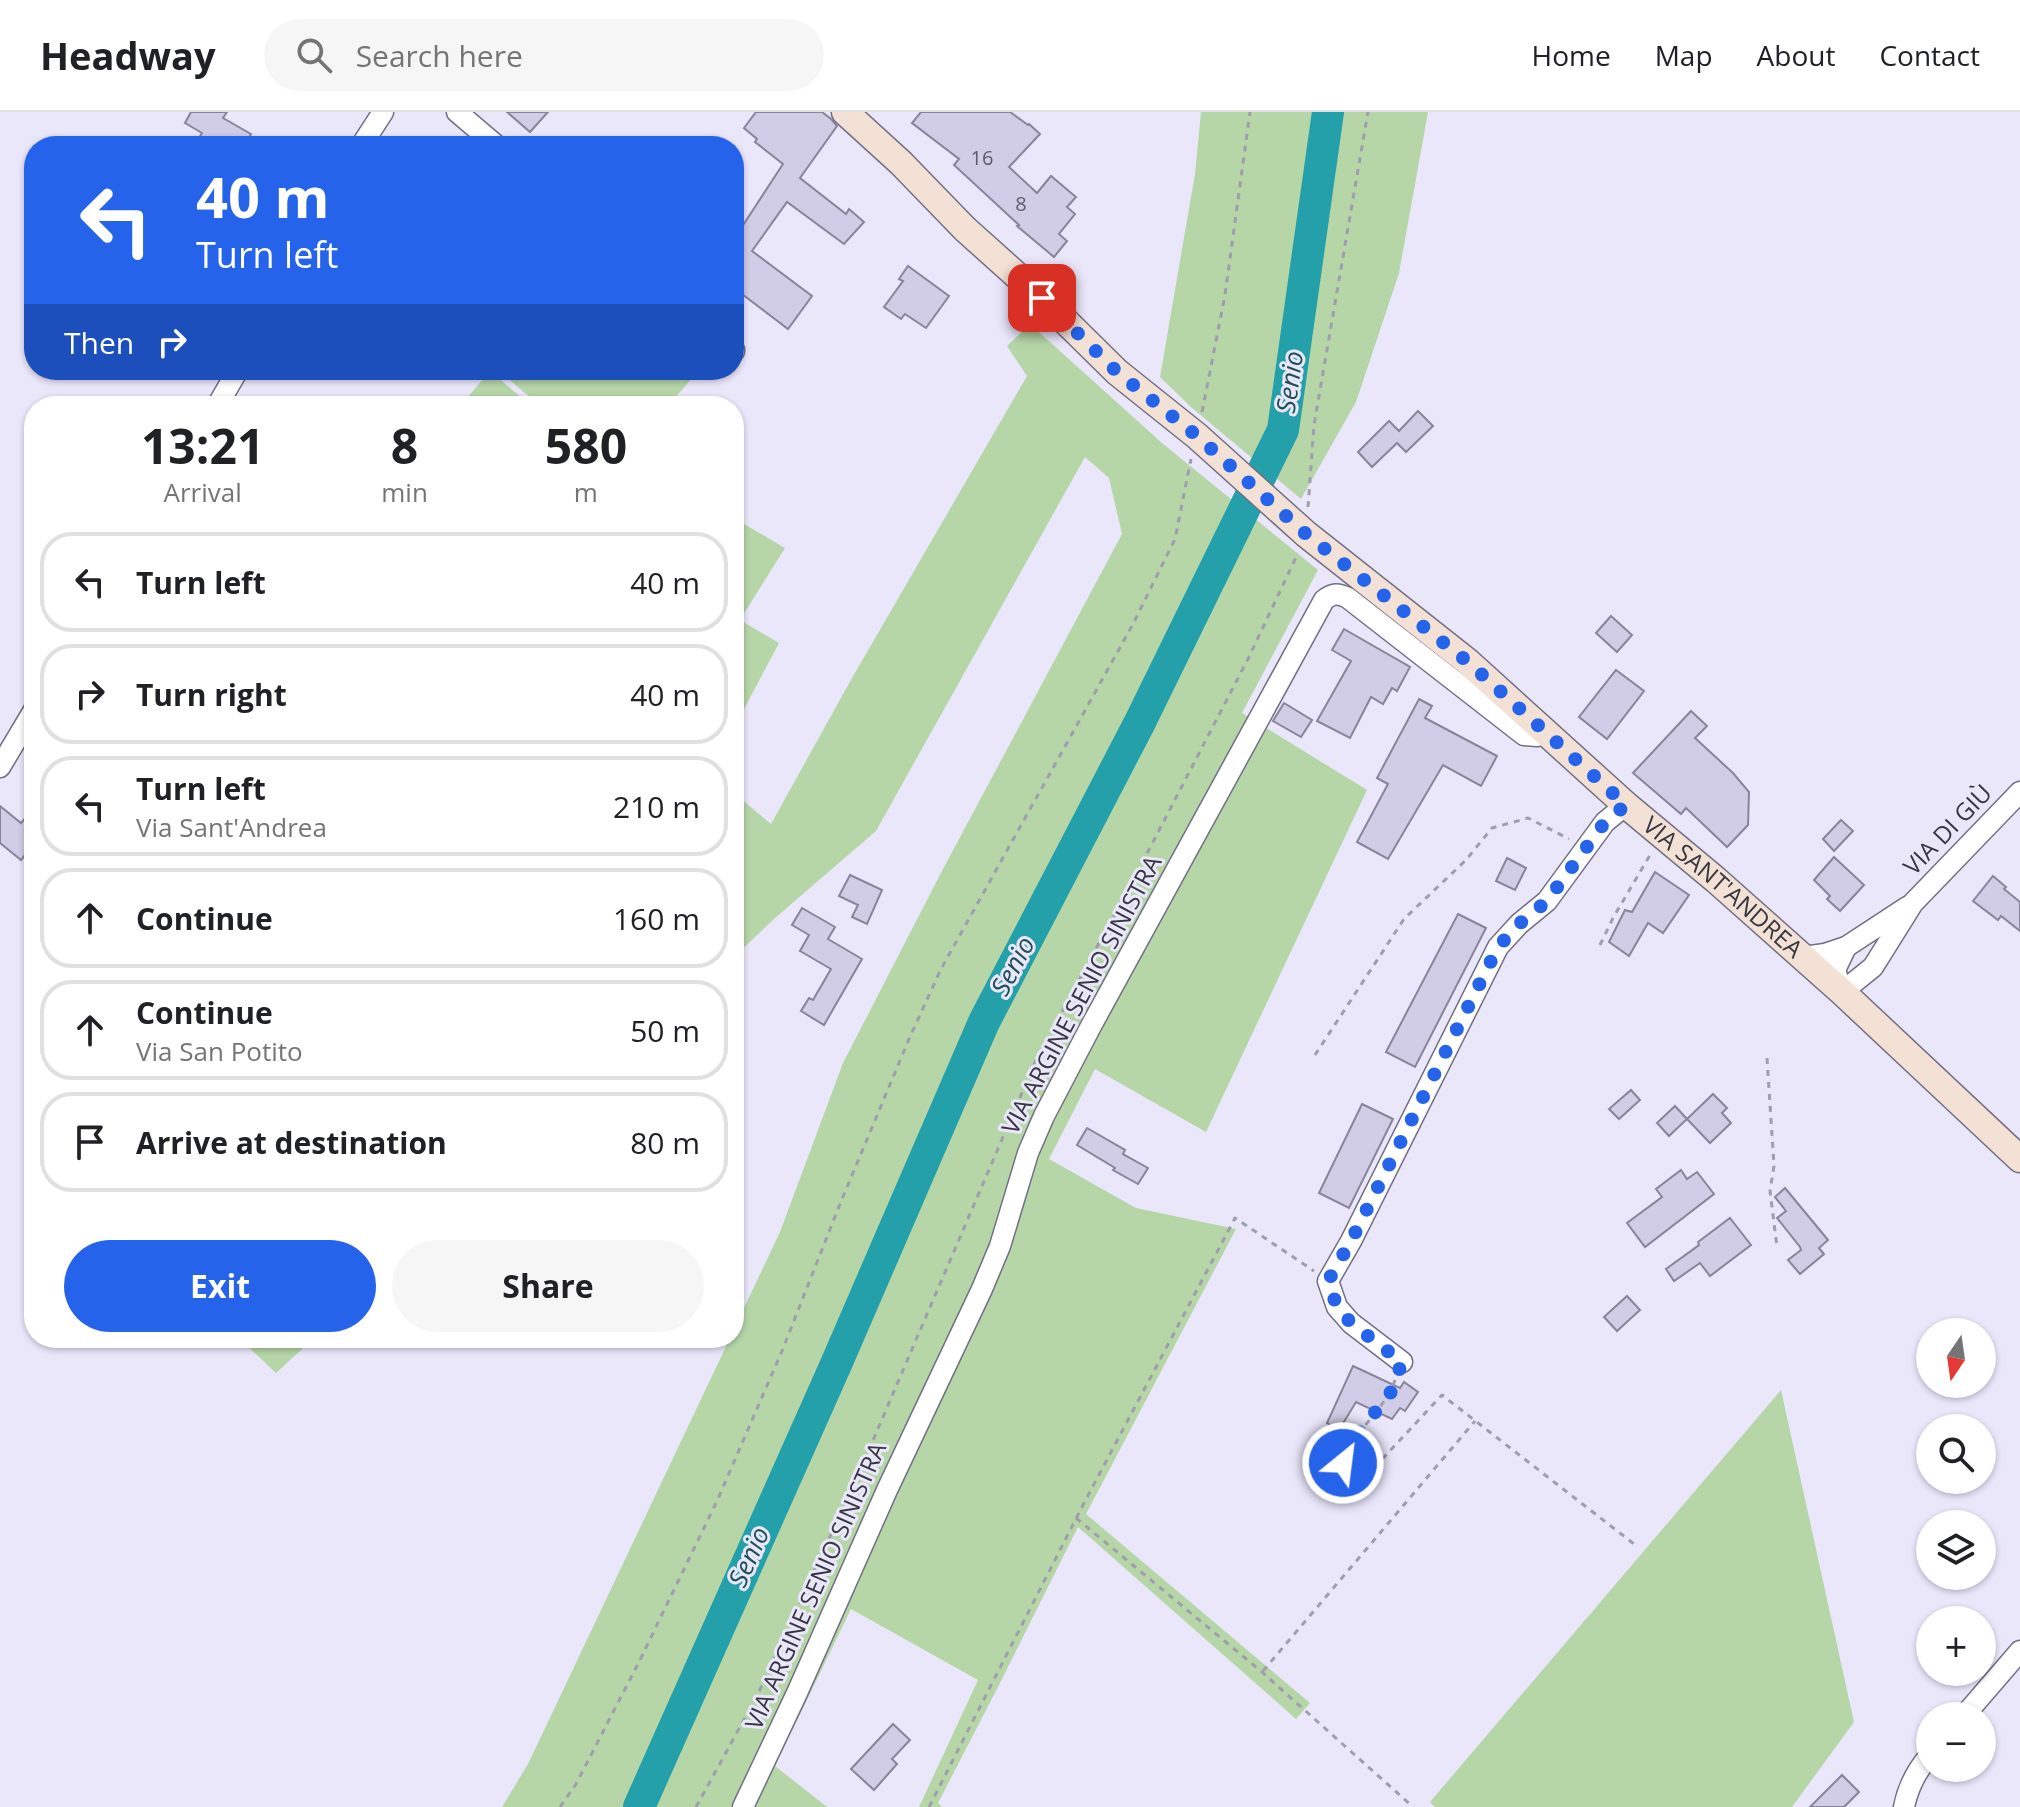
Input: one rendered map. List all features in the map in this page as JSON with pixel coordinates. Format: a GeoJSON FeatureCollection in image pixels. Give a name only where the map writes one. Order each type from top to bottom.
{"type":"FeatureCollection","features":[{"type":"Feature","properties":{"kind":"street"},"geometry":{"type":"LineString","coordinates":[[367,136],[383,112]]}},
{"type":"Feature","properties":{"kind":"street"},"geometry":{"type":"LineString","coordinates":[[457,112],[485,136]]}},
{"type":"Feature","properties":{"kind":"street","name":"VIA SANT'ANDREA"},"geometry":{"type":"LineString","coordinates":[[845,112],[1117,372],[1197,436],[1306,534],[1468,662],[1626,805],[1842,992],[2020,1159]]}},
{"type":"Feature","properties":{"kind":"street","name":"VIA ARGINE SENIO SINISTRA"},"geometry":{"type":"LineString","coordinates":[[743,1807],[982,1289],[1000,1246],[1028,1153],[1044,1116],[1324,600],[1330,595],[1339,594],[1348,598],[1524,735],[1547,734]]}},
{"type":"Feature","properties":{"kind":"street"},"geometry":{"type":"LineString","coordinates":[[0,767],[24,727]]}},
{"type":"Feature","properties":{"kind":"street","name":"VIA DI GIÙ"},"geometry":{"type":"LineString","coordinates":[[1842,992],[1873,967],[1913,903],[2020,792]]}},
{"type":"Feature","properties":{"kind":"street"},"geometry":{"type":"LineString","coordinates":[[1402,1362],[1351,1323],[1337,1307],[1328,1281],[1498,947],[1547,901],[1605,822],[1626,805]]}},
{"type":"Feature","properties":{"kind":"street","name":"VIA DI GIÙ"},"geometry":{"type":"LineString","coordinates":[[1803,957],[1846,947],[1913,903]]}},
{"type":"Feature","properties":{"kind":"street"},"geometry":{"type":"LineString","coordinates":[[1842,992],[1835,970],[1846,947]]}},
{"type":"Feature","properties":{"kind":"street","name":"VIA DI GIÙ"},"geometry":{"type":"LineString","coordinates":[[1869,1018],[1867,994],[1873,967]]}},
{"type":"Feature","properties":{"kind":"street"},"geometry":{"type":"LineString","coordinates":[[1976,1702],[2020,1651]]}},
{"type":"Feature","properties":{"kind":"street"},"geometry":{"type":"LineString","coordinates":[[1904,1807],[1907,1791],[1916,1774]]}},
{"type":"Feature","properties":{"kind":"path"},"geometry":{"type":"LineString","coordinates":[[560,1807],[576,1784],[631,1677],[717,1501],[941,969],[1132,626],[1175,539],[1225,295],[1250,112]]}},
{"type":"Feature","properties":{"kind":"path"},"geometry":{"type":"LineString","coordinates":[[696,1807],[757,1696],[843,1509],[1036,1060],[1249,657],[1306,534],[1314,425],[1368,112]]}},
{"type":"Feature","properties":{"kind":"path"},"geometry":{"type":"LineString","coordinates":[[1315,1055],[1404,919],[1466,860],[1492,828],[1528,818],[1587,848]]}},
{"type":"Feature","properties":{"kind":"path"},"geometry":{"type":"LineString","coordinates":[[1600,945],[1634,880],[1664,836]]}},
{"type":"Feature","properties":{"kind":"path"},"geometry":{"type":"LineString","coordinates":[[1767,1058],[1774,1166],[1770,1191],[1777,1247]]}},
{"type":"Feature","properties":{"kind":"path"},"geometry":{"type":"LineString","coordinates":[[929,1807],[1076,1518],[1235,1218],[1328,1281]]}},
{"type":"Feature","properties":{"kind":"path"},"geometry":{"type":"LineString","coordinates":[[1402,1362],[1391,1392],[1348,1447],[1343,1463],[1352,1469],[1373,1469],[1442,1395],[1634,1544]]}},
{"type":"Feature","properties":{"kind":"path"},"geometry":{"type":"LineString","coordinates":[[1262,1672],[1475,1421]]}},
{"type":"Feature","properties":{"kind":"path"},"geometry":{"type":"LineString","coordinates":[[1076,1518],[1262,1672],[1413,1807]]}},
{"type":"Feature","properties":{"kind":"green space"},"geometry":{"type":"Polygon","coordinates":[[[1201,112],[1428,112],[1399,273],[1356,402],[1301,499],[1191,407],[1160,377],[1195,174],[1201,112]]]}},
{"type":"Feature","properties":{"kind":"green space"},"geometry":{"type":"Polygon","coordinates":[[[1030,324],[1162,443],[1318,570],[1242,713],[1367,790],[1206,1132],[1095,1069],[1049,1159],[1136,1208],[1236,1229],[1086,1514],[1310,1703],[1296,1719],[1078,1527],[938,1803],[942,1807],[919,1807],[978,1680],[851,1609],[775,1766],[827,1807],[502,1807],[528,1764],[725,1348],[744,1348],[744,1308],[780,1232],[843,1063],[1122,534],[1109,478],[1085,457],[876,831],[744,947],[744,801],[771,824],[1027,376],[1007,346],[1030,324]]]}},
{"type":"Feature","properties":{"kind":"green space"},"geometry":{"type":"Polygon","coordinates":[[[482,380],[501,380],[519,396],[469,396],[482,380]]]}},
{"type":"Feature","properties":{"kind":"green space"},"geometry":{"type":"Polygon","coordinates":[[[510,380],[690,380],[677,396],[528,396],[510,380]]]}},
{"type":"Feature","properties":{"kind":"green space"},"geometry":{"type":"Polygon","coordinates":[[[744,524],[785,548],[744,614],[744,524]]]}},
{"type":"Feature","properties":{"kind":"green space"},"geometry":{"type":"Polygon","coordinates":[[[744,622],[779,643],[744,709],[744,622]]]}},
{"type":"Feature","properties":{"kind":"green space"},"geometry":{"type":"Polygon","coordinates":[[[250,1348],[303,1348],[276,1373],[250,1348]]]}},
{"type":"Feature","properties":{"kind":"green space"},"geometry":{"type":"Polygon","coordinates":[[[1781,1390],[1854,1722],[1792,1807],[1435,1807],[1430,1802],[1781,1390]]]}},
{"type":"Feature","properties":{"kind":"building"},"geometry":{"type":"Polygon","coordinates":[[[191,112],[227,112],[223,118],[251,134],[200,136],[202,133],[185,123],[191,112]]]}},
{"type":"Feature","properties":{"kind":"building"},"geometry":{"type":"Polygon","coordinates":[[[507,112],[548,112],[530,132],[507,112]]]}},
{"type":"Feature","properties":{"kind":"building"},"geometry":{"type":"Polygon","coordinates":[[[756,112],[822,112],[831,119],[837,126],[800,178],[846,214],[849,209],[864,222],[844,244],[787,202],[752,251],[812,296],[788,329],[744,296],[744,224],[783,164],[755,142],[757,139],[744,128],[756,112]]]}},
{"type":"Feature","properties":{"kind":"building"},"geometry":{"type":"Polygon","coordinates":[[[921,112],[1010,112],[1040,134],[1009,167],[1037,193],[1051,176],[1076,197],[1067,207],[1075,214],[1059,234],[1067,241],[1054,257],[954,165],[959,159],[912,123],[921,112]]]}},
{"type":"Feature","properties":{"kind":"building"},"geometry":{"type":"Polygon","coordinates":[[[908,266],[949,296],[926,328],[905,314],[901,319],[884,307],[903,281],[899,279],[908,266]]]}},
{"type":"Feature","properties":{"kind":"building"},"geometry":{"type":"Polygon","coordinates":[[[1418,411],[1433,426],[1406,452],[1397,443],[1372,467],[1358,452],[1389,421],[1399,431],[1418,411]]]}},
{"type":"Feature","properties":{"kind":"building"},"geometry":{"type":"Polygon","coordinates":[[[1611,616],[1632,635],[1617,652],[1596,633],[1611,616]]]}},
{"type":"Feature","properties":{"kind":"building"},"geometry":{"type":"Polygon","coordinates":[[[1344,629],[1410,667],[1397,691],[1392,688],[1383,704],[1371,697],[1350,738],[1317,721],[1351,661],[1332,650],[1344,629]]]}},
{"type":"Feature","properties":{"kind":"building"},"geometry":{"type":"Polygon","coordinates":[[[1616,670],[1644,691],[1607,739],[1579,717],[1616,670]]]}},
{"type":"Feature","properties":{"kind":"building"},"geometry":{"type":"Polygon","coordinates":[[[1419,699],[1432,706],[1425,718],[1497,756],[1481,786],[1443,765],[1388,859],[1357,842],[1388,784],[1377,778],[1419,699]]]}},
{"type":"Feature","properties":{"kind":"building"},"geometry":{"type":"Polygon","coordinates":[[[1284,703],[1312,720],[1301,737],[1273,721],[1284,703]]]}},
{"type":"Feature","properties":{"kind":"building"},"geometry":{"type":"Polygon","coordinates":[[[1691,711],[1707,726],[1695,738],[1749,792],[1748,825],[1727,847],[1686,808],[1681,814],[1633,773],[1691,711]]]}},
{"type":"Feature","properties":{"kind":"building"},"geometry":{"type":"Polygon","coordinates":[[[0,806],[21,823],[24,820],[24,856],[21,860],[0,843],[0,806]]]}},
{"type":"Feature","properties":{"kind":"building"},"geometry":{"type":"Polygon","coordinates":[[[1841,820],[1853,831],[1834,851],[1823,839],[1841,820]]]}},
{"type":"Feature","properties":{"kind":"building"},"geometry":{"type":"Polygon","coordinates":[[[1834,857],[1864,885],[1840,911],[1814,880],[1834,857]]]}},
{"type":"Feature","properties":{"kind":"building"},"geometry":{"type":"Polygon","coordinates":[[[1507,858],[1526,868],[1515,890],[1496,881],[1507,858]]]}},
{"type":"Feature","properties":{"kind":"building"},"geometry":{"type":"Polygon","coordinates":[[[1655,872],[1689,895],[1663,933],[1648,923],[1629,956],[1609,942],[1625,910],[1632,912],[1655,872]]]}},
{"type":"Feature","properties":{"kind":"building"},"geometry":{"type":"Polygon","coordinates":[[[850,875],[882,890],[867,924],[852,917],[858,905],[839,896],[850,875]]]}},
{"type":"Feature","properties":{"kind":"building"},"geometry":{"type":"Polygon","coordinates":[[[1993,876],[2020,902],[2020,931],[2001,916],[1998,920],[1973,901],[1993,876]]]}},
{"type":"Feature","properties":{"kind":"building"},"geometry":{"type":"Polygon","coordinates":[[[802,908],[835,927],[828,939],[862,959],[824,1025],[801,1011],[809,998],[813,1000],[831,969],[800,951],[809,935],[792,925],[802,908]]]}},
{"type":"Feature","properties":{"kind":"building"},"geometry":{"type":"Polygon","coordinates":[[[1458,914],[1486,928],[1415,1067],[1386,1052],[1458,914]]]}},
{"type":"Feature","properties":{"kind":"building"},"geometry":{"type":"Polygon","coordinates":[[[1631,1090],[1640,1100],[1619,1119],[1609,1109],[1631,1090]]]}},
{"type":"Feature","properties":{"kind":"building"},"geometry":{"type":"Polygon","coordinates":[[[1713,1094],[1727,1108],[1722,1113],[1731,1123],[1710,1143],[1687,1119],[1713,1094]]]}},
{"type":"Feature","properties":{"kind":"building"},"geometry":{"type":"Polygon","coordinates":[[[1362,1104],[1393,1119],[1349,1208],[1319,1193],[1362,1104]]]}},
{"type":"Feature","properties":{"kind":"building"},"geometry":{"type":"Polygon","coordinates":[[[1675,1106],[1687,1119],[1669,1136],[1657,1123],[1675,1106]]]}},
{"type":"Feature","properties":{"kind":"building"},"geometry":{"type":"Polygon","coordinates":[[[1087,1128],[1125,1150],[1123,1154],[1148,1168],[1138,1184],[1077,1145],[1087,1128]]]}},
{"type":"Feature","properties":{"kind":"building"},"geometry":{"type":"Polygon","coordinates":[[[1681,1170],[1687,1179],[1697,1172],[1714,1194],[1645,1247],[1627,1223],[1662,1197],[1656,1189],[1681,1170]]]}},
{"type":"Feature","properties":{"kind":"building"},"geometry":{"type":"Polygon","coordinates":[[[1785,1188],[1828,1240],[1819,1248],[1824,1254],[1800,1274],[1788,1260],[1801,1250],[1800,1247],[1777,1218],[1786,1211],[1775,1197],[1785,1188]]]}},
{"type":"Feature","properties":{"kind":"building"},"geometry":{"type":"Polygon","coordinates":[[[1730,1218],[1751,1245],[1710,1276],[1700,1263],[1674,1281],[1666,1269],[1730,1218]]]}},
{"type":"Feature","properties":{"kind":"building"},"geometry":{"type":"Polygon","coordinates":[[[1627,1296],[1640,1310],[1617,1331],[1604,1317],[1627,1296]]]}},
{"type":"Feature","properties":{"kind":"building"},"geometry":{"type":"Polygon","coordinates":[[[1353,1366],[1400,1388],[1404,1382],[1418,1392],[1405,1411],[1400,1408],[1392,1419],[1356,1402],[1339,1430],[1327,1423],[1353,1366]]]}},
{"type":"Feature","properties":{"kind":"building"},"geometry":{"type":"Polygon","coordinates":[[[893,1724],[910,1740],[892,1759],[897,1764],[874,1790],[851,1769],[893,1724]]]}},
{"type":"Feature","properties":{"kind":"building"},"geometry":{"type":"Polygon","coordinates":[[[1842,1775],[1859,1792],[1844,1807],[1810,1807],[1842,1775]]]}},
{"type":"Feature","properties":{"kind":"waterway","name":"Senio"},"geometry":{"type":"LineString","coordinates":[[639,1807],[984,1022],[1140,722],[1283,430],[1328,112]]}},
{"type":"Feature","properties":{"kind":"route"},"geometry":{"type":"LineString","coordinates":[[1042,298],[1117,372],[1197,436],[1306,534],[1468,662],[1626,805],[1605,822],[1547,901],[1498,947],[1328,1281],[1337,1307],[1351,1323],[1402,1362],[1391,1392],[1348,1447],[1343,1463]]}}]}
